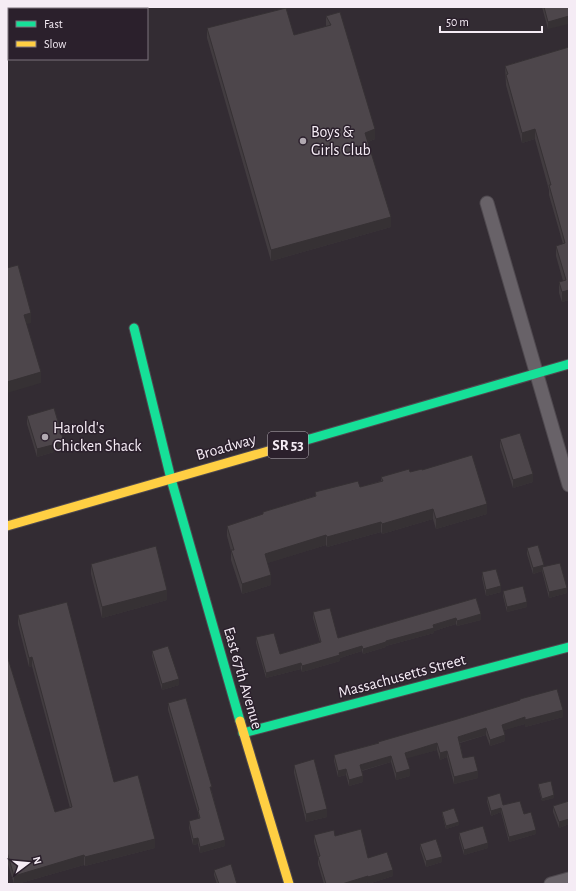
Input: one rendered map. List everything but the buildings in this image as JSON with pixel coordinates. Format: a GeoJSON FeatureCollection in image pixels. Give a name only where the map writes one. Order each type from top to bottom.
{"type":"FeatureCollection","features":[{"type":"Feature","properties":{"kind":"street"},"geometry":{"type":"LineString","coordinates":[[487,203],[569,485]]}},
{"type":"Feature","properties":{"kind":"street","name":"East 67th Avenue"},"geometry":{"type":"LineString","coordinates":[[134,328],[172,479],[243,733],[289,884]]}},
{"type":"Feature","properties":{"kind":"street","name":"Broadway"},"geometry":{"type":"LineString","coordinates":[[7,526],[569,364]]}},
{"type":"Feature","properties":{"kind":"street","name":"Massachusetts Street"},"geometry":{"type":"LineString","coordinates":[[243,733],[569,647]]}},
{"type":"Feature","properties":{"kind":"street"},"geometry":{"type":"LineString","coordinates":[[551,884],[569,879]]}},
{"type":"Feature","properties":{"kind":"traffic: fast"},"geometry":{"type":"LineString","coordinates":[[134,328],[171,479],[240,721]]}},
{"type":"Feature","properties":{"kind":"traffic: fast"},"geometry":{"type":"LineString","coordinates":[[296,443],[569,364]]}},
{"type":"Feature","properties":{"kind":"traffic: fast"},"geometry":{"type":"LineString","coordinates":[[243,733],[569,647]]}},
{"type":"Feature","properties":{"kind":"traffic: slow"},"geometry":{"type":"LineString","coordinates":[[7,526],[296,443]]}},
{"type":"Feature","properties":{"kind":"traffic: slow"},"geometry":{"type":"LineString","coordinates":[[240,721],[289,884]]}},
{"type":"Feature","properties":{"kind":"place","name":"Boys & Girls Club"},"geometry":{"type":"Point","coordinates":[303,141]}},
{"type":"Feature","properties":{"kind":"place","name":"Harold's Chicken Shack"},"geometry":{"type":"Point","coordinates":[45,437]}}]}
